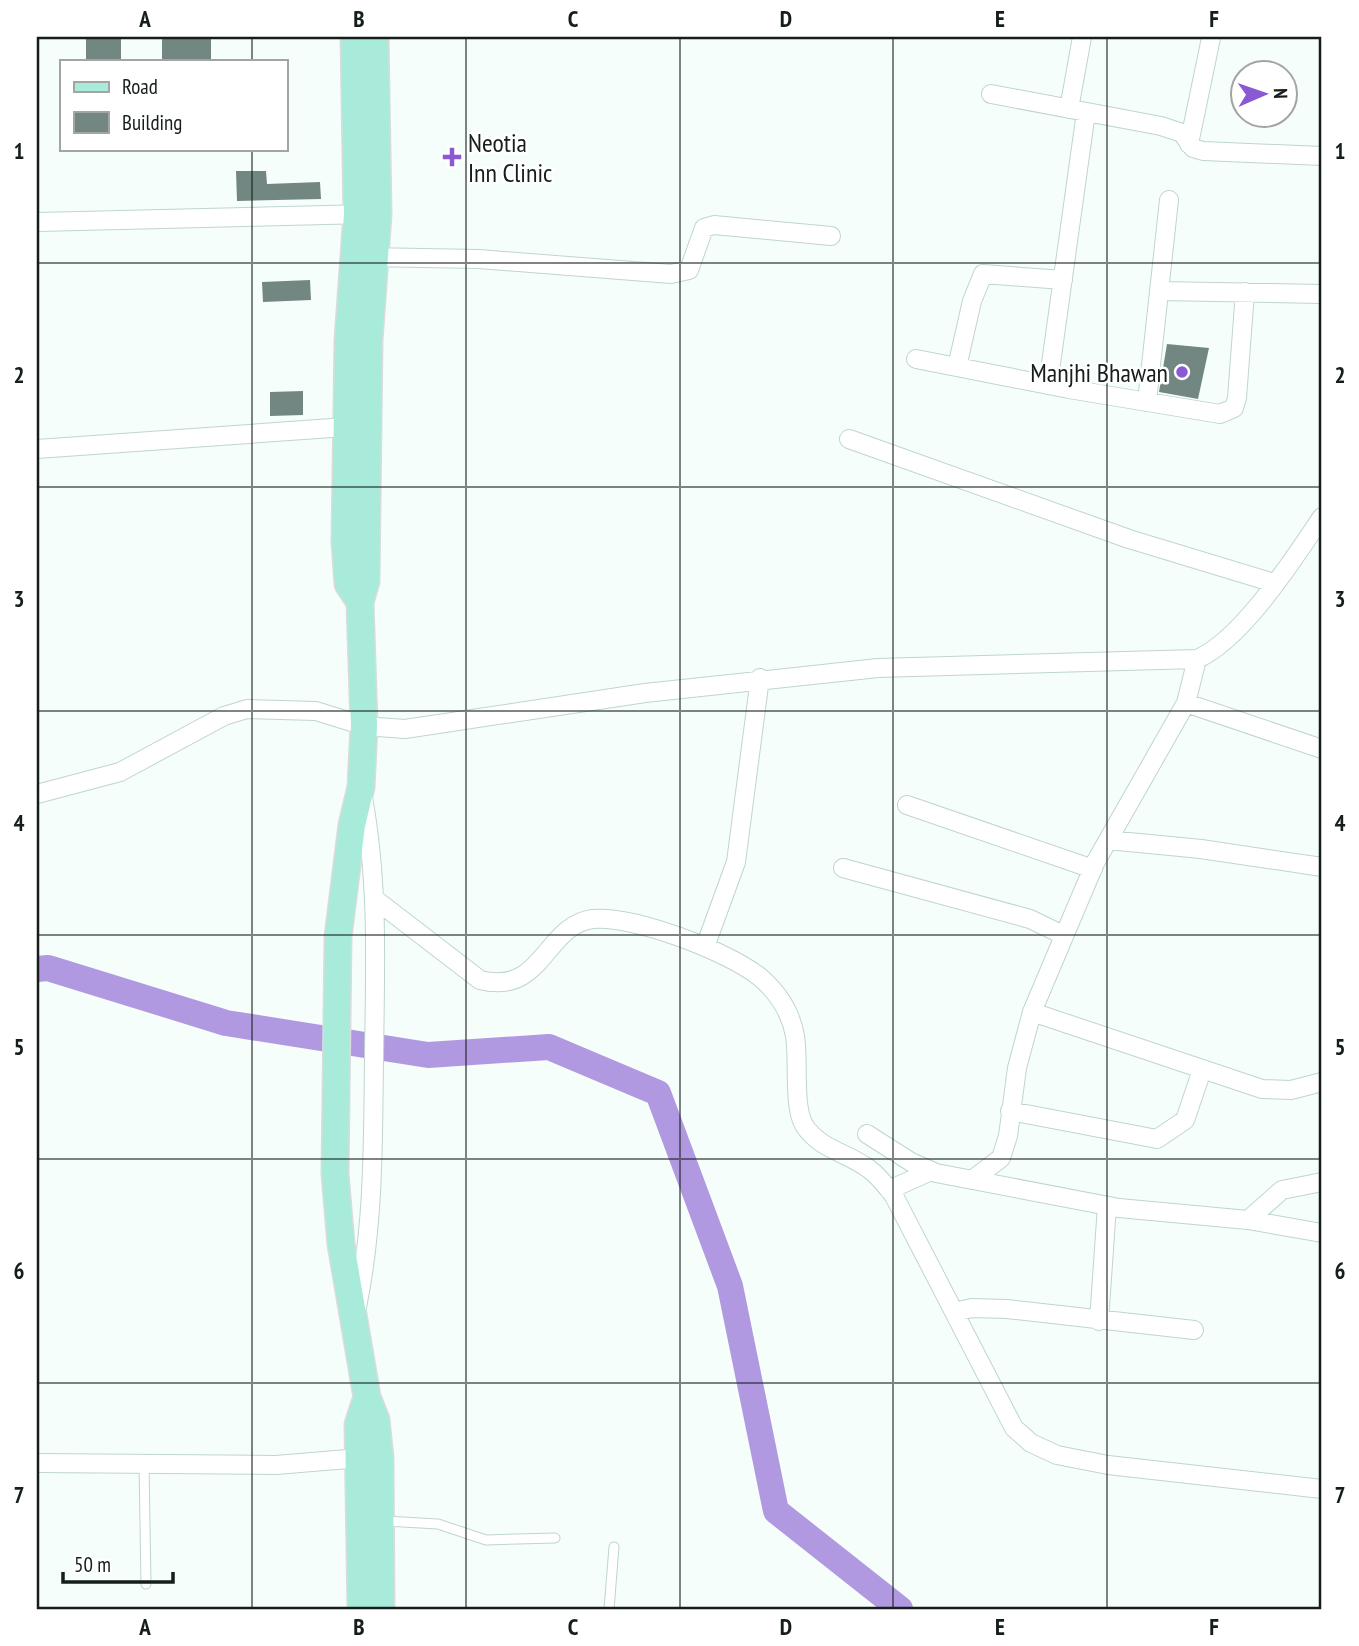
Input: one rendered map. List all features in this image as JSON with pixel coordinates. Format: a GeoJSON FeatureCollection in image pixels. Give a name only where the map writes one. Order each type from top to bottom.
{"type":"FeatureCollection","features":[{"type":"Feature","properties":{"kind":"main road"},"geometry":{"type":"LineString","coordinates":[[354,37],[367,214]]}},
{"type":"Feature","properties":{"kind":"main road"},"geometry":{"type":"LineString","coordinates":[[375,37],[358,340],[355,542],[348,584],[360,602],[364,726],[362,788],[352,825],[338,937],[335,1174],[341,1244],[367,1397],[377,1433],[381,1609]]}},
{"type":"Feature","properties":{"kind":"main road"},"geometry":{"type":"LineString","coordinates":[[357,481],[346,427],[358,378]]}},
{"type":"Feature","properties":{"kind":"main road"},"geometry":{"type":"LineString","coordinates":[[361,1609],[358,1425],[367,1397]]}},
{"type":"Feature","properties":{"kind":"street"},"geometry":{"type":"LineString","coordinates":[[1048,385],[1063,280],[1082,37]]}},
{"type":"Feature","properties":{"kind":"street"},"geometry":{"type":"LineString","coordinates":[[1189,144],[1211,38]]}},
{"type":"Feature","properties":{"kind":"street"},"geometry":{"type":"LineString","coordinates":[[991,94],[1169,128],[1182,133],[1193,148],[1216,152],[1322,156]]}},
{"type":"Feature","properties":{"kind":"street"},"geometry":{"type":"LineString","coordinates":[[1147,402],[1169,200]]}},
{"type":"Feature","properties":{"kind":"street"},"geometry":{"type":"LineString","coordinates":[[37,222],[367,214]]}},
{"type":"Feature","properties":{"kind":"street"},"geometry":{"type":"LineString","coordinates":[[363,257],[479,259],[671,274],[689,270],[704,228],[714,225],[831,236]]}},
{"type":"Feature","properties":{"kind":"street"},"geometry":{"type":"LineString","coordinates":[[957,367],[972,301],[983,274],[1063,280]]}},
{"type":"Feature","properties":{"kind":"street"},"geometry":{"type":"LineString","coordinates":[[1159,291],[1322,294]]}},
{"type":"Feature","properties":{"kind":"street"},"geometry":{"type":"LineString","coordinates":[[916,359],[1220,414],[1234,408],[1245,292]]}},
{"type":"Feature","properties":{"kind":"street"},"geometry":{"type":"LineString","coordinates":[[37,449],[346,427]]}},
{"type":"Feature","properties":{"kind":"street"},"geometry":{"type":"LineString","coordinates":[[849,439],[1129,539],[1274,583]]}},
{"type":"Feature","properties":{"kind":"street"},"geometry":{"type":"LineString","coordinates":[[37,794],[120,772],[224,716],[247,709],[316,711],[364,726],[405,729],[760,678],[878,668],[1197,659],[1213,652],[1235,632],[1322,517]]}},
{"type":"Feature","properties":{"kind":"street"},"geometry":{"type":"LineString","coordinates":[[972,1180],[992,1168],[1001,1158],[1008,1136],[1010,1111],[1032,1012],[1093,869],[1186,704],[1197,659]]}},
{"type":"Feature","properties":{"kind":"street"},"geometry":{"type":"LineString","coordinates":[[705,947],[738,853],[760,678]]}},
{"type":"Feature","properties":{"kind":"street"},"geometry":{"type":"LineString","coordinates":[[1186,704],[1322,749]]}},
{"type":"Feature","properties":{"kind":"street"},"geometry":{"type":"LineString","coordinates":[[354,1320],[365,1270],[372,1173],[376,900],[362,788]]}},
{"type":"Feature","properties":{"kind":"street"},"geometry":{"type":"LineString","coordinates":[[907,805],[1093,869]]}},
{"type":"Feature","properties":{"kind":"street"},"geometry":{"type":"LineString","coordinates":[[1108,840],[1201,849],[1322,867]]}},
{"type":"Feature","properties":{"kind":"street"},"geometry":{"type":"LineString","coordinates":[[843,868],[1030,919],[1063,935]]}},
{"type":"Feature","properties":{"kind":"street"},"geometry":{"type":"LineString","coordinates":[[376,900],[480,980],[495,984],[528,973],[573,924],[594,919],[645,926],[705,947],[759,976],[787,1009],[795,1036],[802,1122],[815,1140],[867,1167],[889,1190],[1014,1428],[1031,1443],[1057,1455],[1108,1465],[1322,1489]]}},
{"type":"Feature","properties":{"kind":"street"},"geometry":{"type":"LineString","coordinates":[[1032,1012],[1262,1089],[1291,1090],[1322,1082]]}},
{"type":"Feature","properties":{"kind":"street"},"geometry":{"type":"LineString","coordinates":[[1010,1111],[1157,1139],[1173,1131],[1185,1120],[1202,1070]]}},
{"type":"Feature","properties":{"kind":"street"},"geometry":{"type":"LineString","coordinates":[[867,1134],[931,1171],[1107,1206],[1248,1220],[1322,1234]]}},
{"type":"Feature","properties":{"kind":"street"},"geometry":{"type":"LineString","coordinates":[[889,1190],[931,1171]]}},
{"type":"Feature","properties":{"kind":"street"},"geometry":{"type":"LineString","coordinates":[[1248,1220],[1282,1190],[1322,1182]]}},
{"type":"Feature","properties":{"kind":"street"},"geometry":{"type":"LineString","coordinates":[[1099,1321],[1107,1206]]}},
{"type":"Feature","properties":{"kind":"street"},"geometry":{"type":"LineString","coordinates":[[954,1311],[996,1308],[1194,1331]]}},
{"type":"Feature","properties":{"kind":"street"},"geometry":{"type":"LineString","coordinates":[[37,1462],[276,1465],[360,1458]]}},
{"type":"Feature","properties":{"kind":"lane"},"geometry":{"type":"LineString","coordinates":[[144,1462],[146,1584]]}},
{"type":"Feature","properties":{"kind":"lane"},"geometry":{"type":"LineString","coordinates":[[380,1521],[438,1524],[486,1539],[555,1538]]}},
{"type":"Feature","properties":{"kind":"lane"},"geometry":{"type":"LineString","coordinates":[[609,1609],[614,1547]]}},
{"type":"Feature","properties":{"kind":"building"},"geometry":{"type":"Polygon","coordinates":[[[86,37],[121,37],[121,60],[86,60],[86,37]]]}},
{"type":"Feature","properties":{"kind":"building"},"geometry":{"type":"Polygon","coordinates":[[[162,37],[211,37],[211,60],[162,60],[162,37]]]}},
{"type":"Feature","properties":{"kind":"building"},"geometry":{"type":"Polygon","coordinates":[[[236,171],[266,171],[267,184],[320,182],[321,199],[237,201],[236,171]]]}},
{"type":"Feature","properties":{"kind":"building"},"geometry":{"type":"Polygon","coordinates":[[[310,280],[311,300],[263,302],[262,282],[310,280]]]}},
{"type":"Feature","properties":{"kind":"building","name":"Manjhi Bhawan"},"geometry":{"type":"Polygon","coordinates":[[[1167,344],[1209,348],[1198,399],[1159,392],[1167,344]]]}},
{"type":"Feature","properties":{"kind":"building"},"geometry":{"type":"Polygon","coordinates":[[[303,391],[303,415],[270,416],[270,392],[303,391]]]}},
{"type":"Feature","properties":{"kind":"waterway"},"geometry":{"type":"LineString","coordinates":[[37,969],[48,968],[226,1023],[428,1055],[549,1047],[658,1093],[730,1286],[776,1511],[900,1609]]}},
{"type":"Feature","properties":{"kind":"place","name":"Neotia Inn Clinic"},"geometry":{"type":"Point","coordinates":[452,157]}},
{"type":"Feature","properties":{"kind":"place","name":"Manjhi Bhawan"},"geometry":{"type":"Point","coordinates":[1182,372]}}]}
